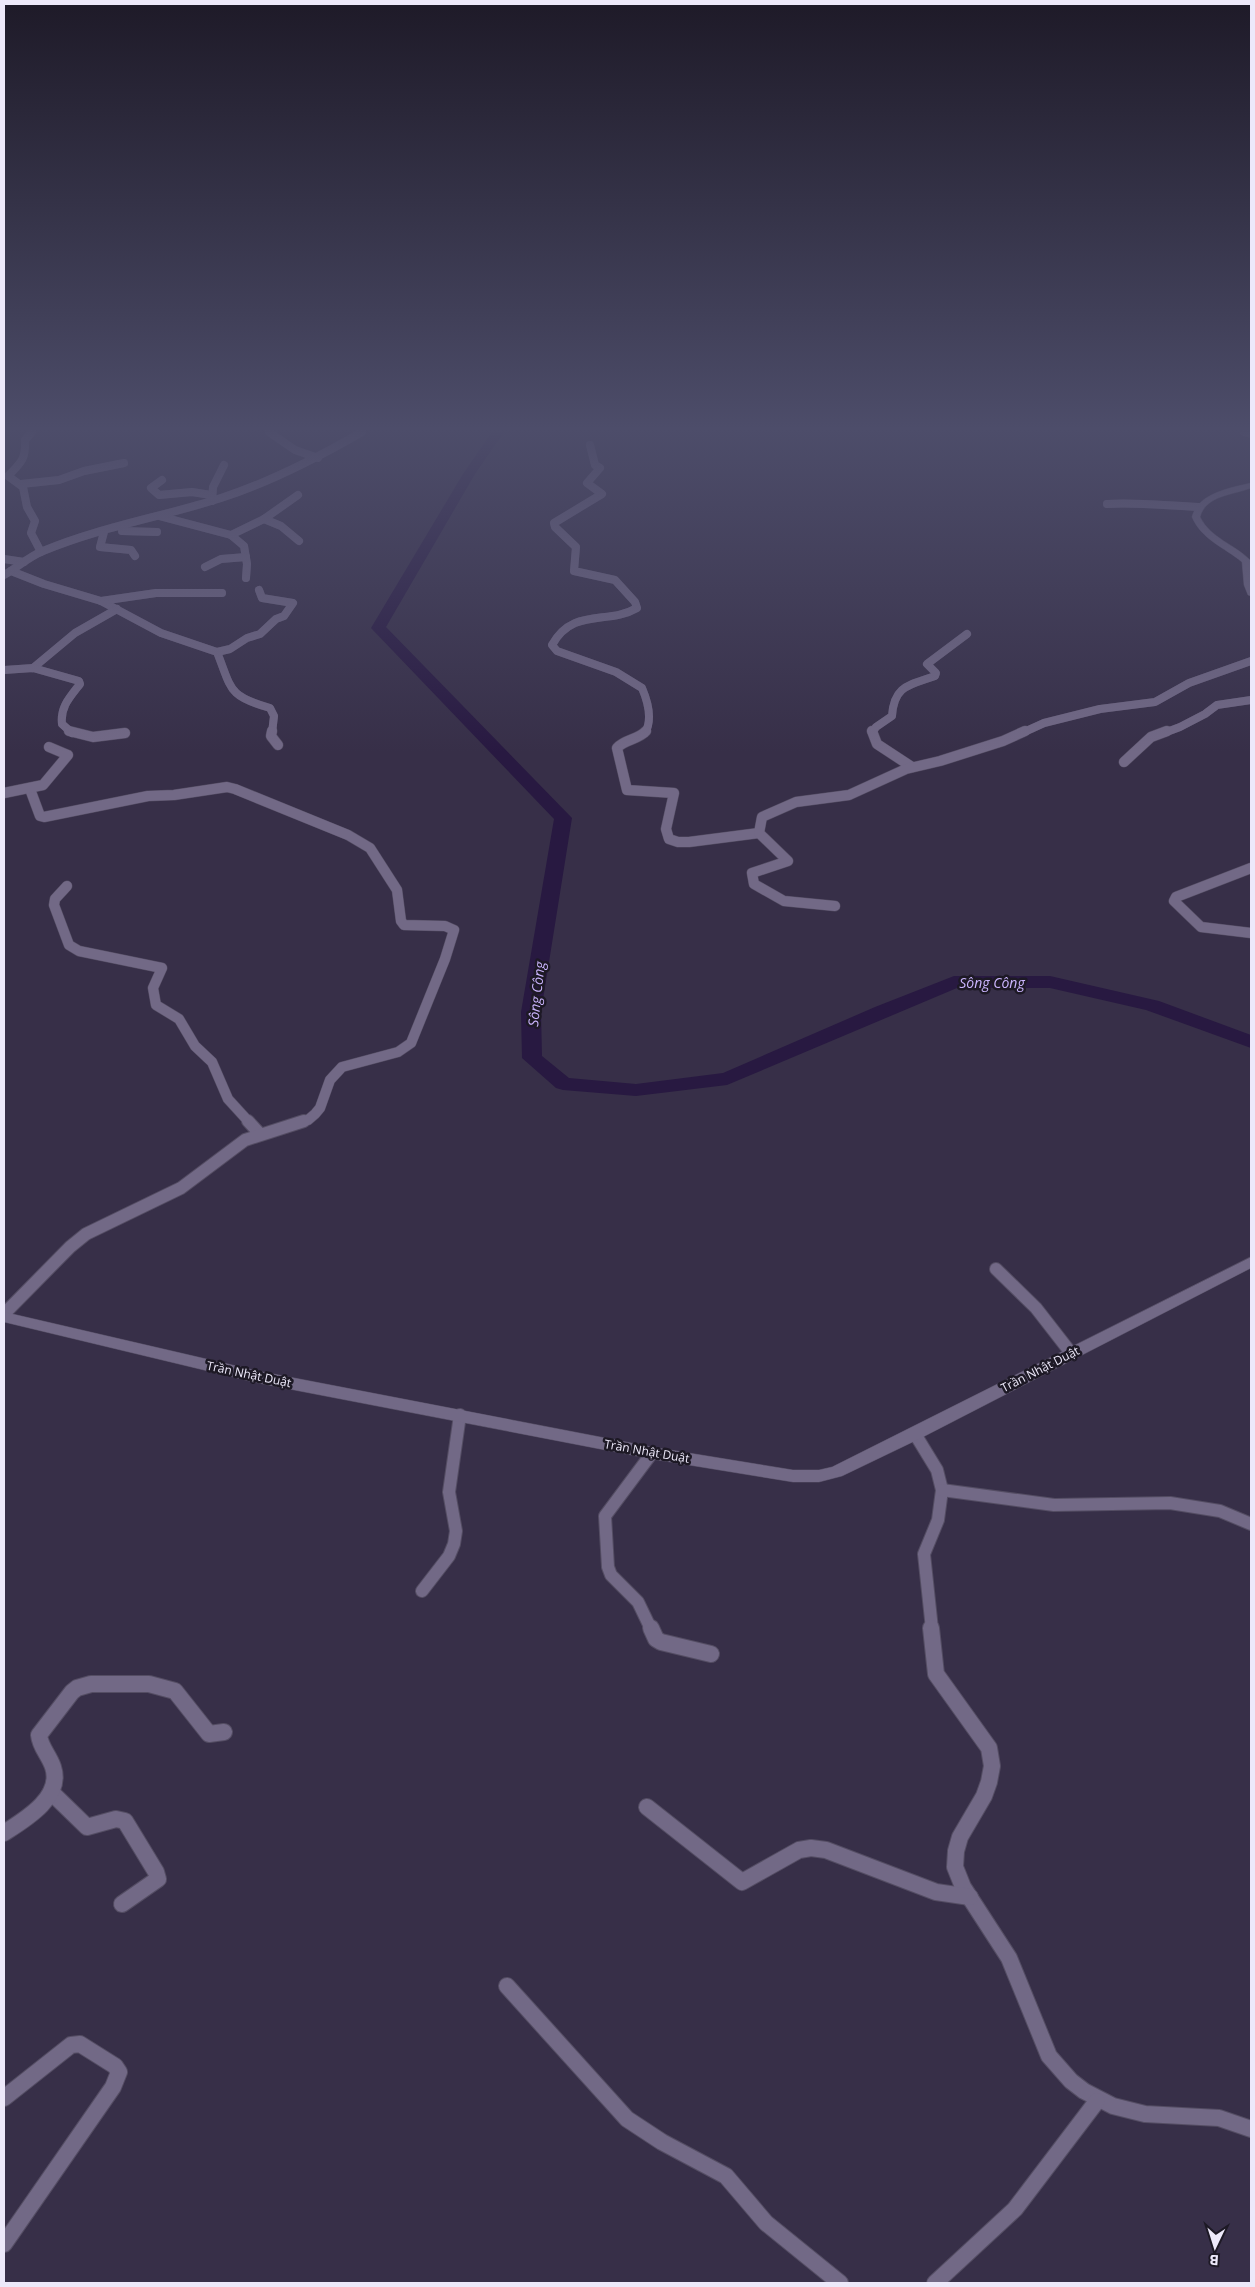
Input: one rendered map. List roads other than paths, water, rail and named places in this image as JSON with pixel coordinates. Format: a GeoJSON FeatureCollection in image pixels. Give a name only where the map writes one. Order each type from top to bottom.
{"type":"FeatureCollection","features":[{"type":"Feature","properties":{"kind":"main road"},"geometry":{"type":"LineString","coordinates":[[1216,539],[1242,557],[1250,567],[1248,584],[1251,593]]}},
{"type":"Feature","properties":{"kind":"main road","name":"Trần Nhật Duật"},"geometry":{"type":"LineString","coordinates":[[4,1316],[258,1377],[652,1453],[793,1476],[819,1476],[836,1472],[915,1434],[1251,1262]]}},
{"type":"Feature","properties":{"kind":"street"},"geometry":{"type":"LineString","coordinates":[[34,539],[41,552]]}},
{"type":"Feature","properties":{"kind":"street"},"geometry":{"type":"LineString","coordinates":[[8,573],[41,552],[81,539]]}},
{"type":"Feature","properties":{"kind":"street"},"geometry":{"type":"LineString","coordinates":[[101,539],[100,547],[131,550],[135,556]]}},
{"type":"Feature","properties":{"kind":"street"},"geometry":{"type":"LineString","coordinates":[[235,539],[244,546],[246,578]]}},
{"type":"Feature","properties":{"kind":"street"},"geometry":{"type":"LineString","coordinates":[[567,539],[576,547],[574,570],[615,580],[635,602],[637,608],[630,612],[580,622],[561,631],[553,640],[553,648],[616,672],[642,688],[649,719],[645,733],[620,744],[617,748],[627,790],[674,793],[667,824],[669,839],[678,842],[759,833]]}},
{"type":"Feature","properties":{"kind":"street"},"geometry":{"type":"LineString","coordinates":[[205,567],[221,559],[246,557]]}},
{"type":"Feature","properties":{"kind":"street"},"geometry":{"type":"LineString","coordinates":[[4,559],[24,562]]}},
{"type":"Feature","properties":{"kind":"street"},"geometry":{"type":"LineString","coordinates":[[8,573],[100,601],[161,633],[217,652],[230,649],[247,638],[260,634],[276,619],[284,616],[293,603],[262,598],[259,590]]}},
{"type":"Feature","properties":{"kind":"street"},"geometry":{"type":"LineString","coordinates":[[100,601],[156,593],[222,593]]}},
{"type":"Feature","properties":{"kind":"street"},"geometry":{"type":"LineString","coordinates":[[33,668],[75,632],[117,609]]}},
{"type":"Feature","properties":{"kind":"street"},"geometry":{"type":"LineString","coordinates":[[912,767],[876,744],[872,732],[892,716],[893,701],[902,688],[935,676],[936,673],[927,664],[967,634]]}},
{"type":"Feature","properties":{"kind":"street"},"geometry":{"type":"LineString","coordinates":[[217,652],[231,689],[245,701],[270,708],[274,716],[271,736],[278,745]]}},
{"type":"Feature","properties":{"kind":"street"},"geometry":{"type":"LineString","coordinates":[[759,833],[762,817],[789,805],[849,794],[912,767],[940,761],[1003,741],[1044,723],[1100,709],[1155,702],[1189,683],[1251,661]]}},
{"type":"Feature","properties":{"kind":"street"},"geometry":{"type":"LineString","coordinates":[[4,670],[33,668],[81,682],[68,696],[59,717],[62,727],[68,731],[99,737],[125,733]]}},
{"type":"Feature","properties":{"kind":"street"},"geometry":{"type":"LineString","coordinates":[[1124,762],[1151,737],[1180,727],[1205,714],[1217,705],[1251,700]]}},
{"type":"Feature","properties":{"kind":"street"},"geometry":{"type":"LineString","coordinates":[[4,793],[30,789],[46,783],[67,758],[66,754],[49,747]]}},
{"type":"Feature","properties":{"kind":"street"},"geometry":{"type":"LineString","coordinates":[[4,1316],[70,1246],[86,1234],[181,1188],[232,1148],[260,1134],[308,1120],[316,1115],[321,1109],[328,1078],[342,1067],[398,1052],[412,1043],[426,1002],[445,959],[454,930],[445,926],[404,925],[401,921],[397,890],[370,848],[348,835],[235,789],[226,788],[174,795],[148,796],[42,817],[30,789]]}},
{"type":"Feature","properties":{"kind":"street"},"geometry":{"type":"LineString","coordinates":[[759,833],[788,861],[752,873],[754,884],[784,902],[835,906]]}},
{"type":"Feature","properties":{"kind":"street"},"geometry":{"type":"LineString","coordinates":[[1251,868],[1176,897],[1174,901],[1201,927],[1251,933]]}},
{"type":"Feature","properties":{"kind":"street"},"geometry":{"type":"LineString","coordinates":[[67,886],[55,899],[54,905],[69,944],[79,951],[162,968],[153,988],[156,1005],[179,1019],[195,1046],[212,1062],[228,1099],[260,1134]]}},
{"type":"Feature","properties":{"kind":"street"},"geometry":{"type":"LineString","coordinates":[[996,1269],[1026,1295],[1049,1321],[1071,1353]]}},
{"type":"Feature","properties":{"kind":"street"},"geometry":{"type":"LineString","coordinates":[[422,1591],[449,1556],[454,1544],[456,1531],[449,1492],[460,1415]]}},
{"type":"Feature","properties":{"kind":"street"},"geometry":{"type":"LineString","coordinates":[[915,1434],[937,1470],[942,1490],[938,1520],[924,1554],[936,1674],[989,1748],[992,1761],[992,1774],[984,1796],[957,1844],[954,1857],[955,1870],[970,1897],[1006,1951],[1048,2056],[1069,2079],[1098,2101],[1124,2110],[1150,2115],[1213,2117],[1230,2120],[1251,2129]]}},
{"type":"Feature","properties":{"kind":"street"},"geometry":{"type":"LineString","coordinates":[[652,1453],[606,1516],[604,1524],[608,1567],[617,1582],[638,1602],[656,1639],[661,1642],[711,1654]]}},
{"type":"Feature","properties":{"kind":"street"},"geometry":{"type":"LineString","coordinates":[[942,1490],[1054,1505],[1141,1502],[1170,1504],[1220,1511],[1251,1524]]}},
{"type":"Feature","properties":{"kind":"street"},"geometry":{"type":"LineString","coordinates":[[4,1832],[25,1819],[42,1804],[51,1792],[56,1779],[54,1769],[39,1740],[39,1735],[72,1692],[84,1685],[150,1684],[175,1691],[209,1734],[224,1732]]}},
{"type":"Feature","properties":{"kind":"street"},"geometry":{"type":"LineString","coordinates":[[51,1792],[87,1827],[116,1819],[125,1821],[156,1872],[158,1879],[122,1904]]}},
{"type":"Feature","properties":{"kind":"street"},"geometry":{"type":"LineString","coordinates":[[647,1808],[742,1882],[799,1850],[811,1848],[826,1850],[936,1892],[970,1897]]}},
{"type":"Feature","properties":{"kind":"street"},"geometry":{"type":"LineString","coordinates":[[507,1986],[626,2119],[662,2142],[726,2176],[766,2223],[840,2283]]}},
{"type":"Feature","properties":{"kind":"street"},"geometry":{"type":"LineString","coordinates":[[4,2098],[71,2045],[80,2044],[115,2066],[119,2072],[114,2087],[4,2244]]}},
{"type":"Feature","properties":{"kind":"street"},"geometry":{"type":"LineString","coordinates":[[935,2283],[1015,2210],[1098,2101]]}},
{"type":"Feature","properties":{"kind":"waterway","name":"Sông Công"},"geometry":{"type":"LineString","coordinates":[[431,539],[378,628],[563,818],[531,1012],[532,1058],[563,1084],[636,1090],[727,1079],[882,1011],[954,982],[1050,982],[1152,1005],[1251,1042]]}}]}
